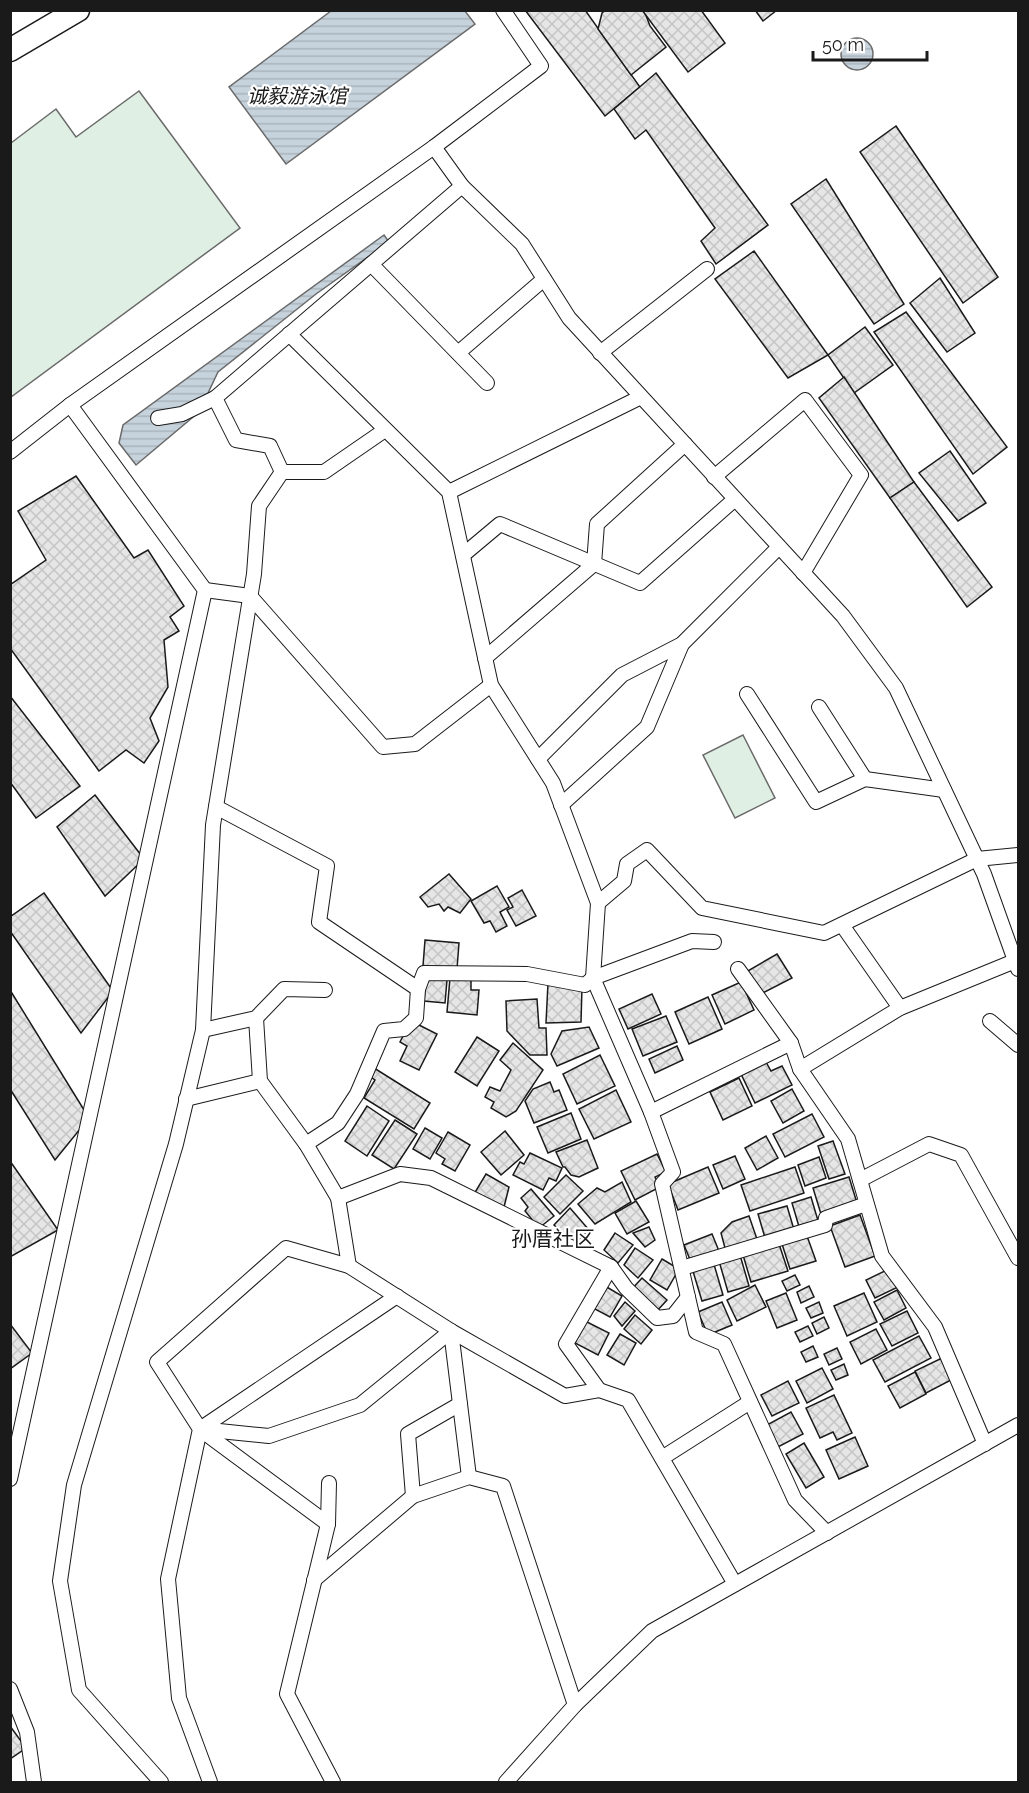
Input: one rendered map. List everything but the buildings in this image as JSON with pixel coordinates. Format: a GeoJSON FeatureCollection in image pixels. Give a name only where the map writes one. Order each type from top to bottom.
{"type":"FeatureCollection","features":[{"type":"Feature","properties":{"kind":"highway"},"geometry":{"type":"LineString","coordinates":[[10,50],[78,10]]}},
{"type":"Feature","properties":{"kind":"street"},"geometry":{"type":"LineString","coordinates":[[10,452],[70,405],[435,147],[541,66],[503,10]]}},
{"type":"Feature","properties":{"kind":"street"},"geometry":{"type":"LineString","coordinates":[[435,147],[462,186],[522,244],[569,318],[843,616],[896,688],[984,874],[1017,965],[900,1008],[800,1069]]}},
{"type":"Feature","properties":{"kind":"street"},"geometry":{"type":"LineString","coordinates":[[158,418],[182,414],[215,398],[462,186]]}},
{"type":"Feature","properties":{"kind":"street"},"geometry":{"type":"LineString","coordinates":[[371,264],[487,383]]}},
{"type":"Feature","properties":{"kind":"street"},"geometry":{"type":"LineString","coordinates":[[600,353],[707,269]]}},
{"type":"Feature","properties":{"kind":"street"},"geometry":{"type":"LineString","coordinates":[[458,353],[544,279]]}},
{"type":"Feature","properties":{"kind":"street"},"geometry":{"type":"LineString","coordinates":[[289,334],[449,492],[491,685],[553,783],[598,903],[593,978],[651,1112],[672,1172],[662,1184],[696,1332],[724,1344],[795,1500],[827,1533]]}},
{"type":"Feature","properties":{"kind":"street"},"geometry":{"type":"LineString","coordinates":[[449,492],[641,397]]}},
{"type":"Feature","properties":{"kind":"street"},"geometry":{"type":"LineString","coordinates":[[215,398],[236,440],[270,446],[282,472]]}},
{"type":"Feature","properties":{"kind":"street"},"geometry":{"type":"LineString","coordinates":[[714,477],[805,400],[861,475],[803,573]]}},
{"type":"Feature","properties":{"kind":"street"},"geometry":{"type":"LineString","coordinates":[[70,405],[205,590],[250,596],[383,747],[416,744],[491,685]]}},
{"type":"Feature","properties":{"kind":"street"},"geometry":{"type":"LineString","coordinates":[[282,472],[324,472],[385,430]]}},
{"type":"Feature","properties":{"kind":"street"},"geometry":{"type":"LineString","coordinates":[[485,658],[594,564],[597,524],[684,444]]}},
{"type":"Feature","properties":{"kind":"street"},"geometry":{"type":"LineString","coordinates":[[161,1782],[79,1690],[60,1581],[74,1485],[172,1155],[203,1030],[213,825],[250,596],[259,506],[282,472]]}},
{"type":"Feature","properties":{"kind":"street"},"geometry":{"type":"LineString","coordinates":[[463,555],[500,524],[640,583],[735,499]]}},
{"type":"Feature","properties":{"kind":"street"},"geometry":{"type":"LineString","coordinates":[[538,759],[622,675],[682,644],[779,547]]}},
{"type":"Feature","properties":{"kind":"street"},"geometry":{"type":"LineString","coordinates":[[10,1479],[205,590]]}},
{"type":"Feature","properties":{"kind":"street"},"geometry":{"type":"LineString","coordinates":[[561,805],[646,727],[682,644]]}},
{"type":"Feature","properties":{"kind":"street"},"geometry":{"type":"LineString","coordinates":[[747,694],[816,802],[865,779],[944,790]]}},
{"type":"Feature","properties":{"kind":"street"},"geometry":{"type":"LineString","coordinates":[[819,707],[865,779]]}},
{"type":"Feature","properties":{"kind":"street"},"geometry":{"type":"LineString","coordinates":[[216,807],[327,866],[319,922],[418,989]]}},
{"type":"Feature","properties":{"kind":"street"},"geometry":{"type":"LineString","coordinates":[[598,903],[624,881],[627,864],[647,850],[702,908],[824,933],[977,860],[1018,855]]}},
{"type":"Feature","properties":{"kind":"street"},"geometry":{"type":"LineString","coordinates":[[842,925],[900,1008]]}},
{"type":"Feature","properties":{"kind":"street"},"geometry":{"type":"LineString","coordinates":[[306,1144],[338,1123],[357,1094],[384,1031],[404,1029],[416,1018],[418,989],[424,973],[527,974],[585,985],[593,978],[692,941],[714,942]]}},
{"type":"Feature","properties":{"kind":"street"},"geometry":{"type":"LineString","coordinates":[[738,969],[792,1043],[800,1069],[848,1139],[882,1256],[935,1327],[985,1444]]}},
{"type":"Feature","properties":{"kind":"street"},"geometry":{"type":"LineString","coordinates":[[203,1030],[256,1018],[284,989],[325,990]]}},
{"type":"Feature","properties":{"kind":"street"},"geometry":{"type":"LineString","coordinates":[[256,1018],[260,1081],[306,1144],[338,1198],[349,1266]]}},
{"type":"Feature","properties":{"kind":"street"},"geometry":{"type":"LineString","coordinates":[[990,1021],[1018,1045]]}},
{"type":"Feature","properties":{"kind":"street"},"geometry":{"type":"LineString","coordinates":[[651,1112],[792,1043]]}},
{"type":"Feature","properties":{"kind":"street"},"geometry":{"type":"LineString","coordinates":[[186,1100],[260,1081]]}},
{"type":"Feature","properties":{"kind":"street"},"geometry":{"type":"LineString","coordinates":[[860,1180],[929,1144],[961,1155],[1018,1258]]}},
{"type":"Feature","properties":{"kind":"street"},"geometry":{"type":"LineString","coordinates":[[338,1198],[400,1174],[431,1178],[611,1268],[626,1288],[657,1318],[673,1316],[688,1298]]}},
{"type":"Feature","properties":{"kind":"street"},"geometry":{"type":"LineString","coordinates":[[681,1268],[825,1225],[826,1218],[866,1204]]}},
{"type":"Feature","properties":{"kind":"street"},"geometry":{"type":"LineString","coordinates":[[328,1524],[200,1429],[156,1362],[286,1248],[349,1266],[451,1331],[565,1396],[599,1390],[628,1400],[735,1584]]}},
{"type":"Feature","properties":{"kind":"street"},"geometry":{"type":"LineString","coordinates":[[599,1390],[566,1344],[611,1268]]}},
{"type":"Feature","properties":{"kind":"street"},"geometry":{"type":"LineString","coordinates":[[210,1782],[178,1698],[168,1579],[200,1429],[397,1296]]}},
{"type":"Feature","properties":{"kind":"street"},"geometry":{"type":"LineString","coordinates":[[200,1429],[269,1436],[360,1405],[451,1331]]}},
{"type":"Feature","properties":{"kind":"street"},"geometry":{"type":"LineString","coordinates":[[451,1331],[469,1477]]}},
{"type":"Feature","properties":{"kind":"street"},"geometry":{"type":"LineString","coordinates":[[662,1458],[750,1402]]}},
{"type":"Feature","properties":{"kind":"street"},"geometry":{"type":"LineString","coordinates":[[413,1496],[408,1434],[460,1404]]}},
{"type":"Feature","properties":{"kind":"street"},"geometry":{"type":"LineString","coordinates":[[506,1782],[575,1704],[652,1631],[1018,1425]]}},
{"type":"Feature","properties":{"kind":"street"},"geometry":{"type":"LineString","coordinates":[[314,1581],[413,1496],[469,1477],[503,1486],[575,1704]]}},
{"type":"Feature","properties":{"kind":"street"},"geometry":{"type":"LineString","coordinates":[[329,1483],[328,1524],[287,1694],[333,1782]]}},
{"type":"Feature","properties":{"kind":"street"},"geometry":{"type":"LineString","coordinates":[[10,1689],[27,1732],[34,1782]]}},
{"type":"Feature","properties":{"kind":"green space"},"geometry":{"type":"Polygon","coordinates":[[[139,91],[240,228],[11,397],[11,143],[56,109],[76,137],[139,91]]]}},
{"type":"Feature","properties":{"kind":"green space"},"geometry":{"type":"Polygon","coordinates":[[[743,735],[775,798],[735,818],[703,755],[743,735]]]}},
{"type":"Feature","properties":{"kind":"water","name":"诚毅游泳馆"},"geometry":{"type":"Polygon","coordinates":[[[331,11],[465,11],[475,24],[286,164],[229,87],[331,11]]]}},
{"type":"Feature","properties":{"kind":"water"},"geometry":{"type":"Polygon","coordinates":[[[857,38],[868,43],[873,54],[868,65],[857,70],[846,65],[841,54],[846,43],[857,38]]]}},
{"type":"Feature","properties":{"kind":"water"},"geometry":{"type":"Polygon","coordinates":[[[384,235],[389,242],[316,294],[218,372],[199,412],[136,465],[119,443],[123,425],[384,235]]]}},
{"type":"Feature","properties":{"kind":"district","name":"孙厝社区"},"geometry":{"type":"Point","coordinates":[553,1239]}}]}
